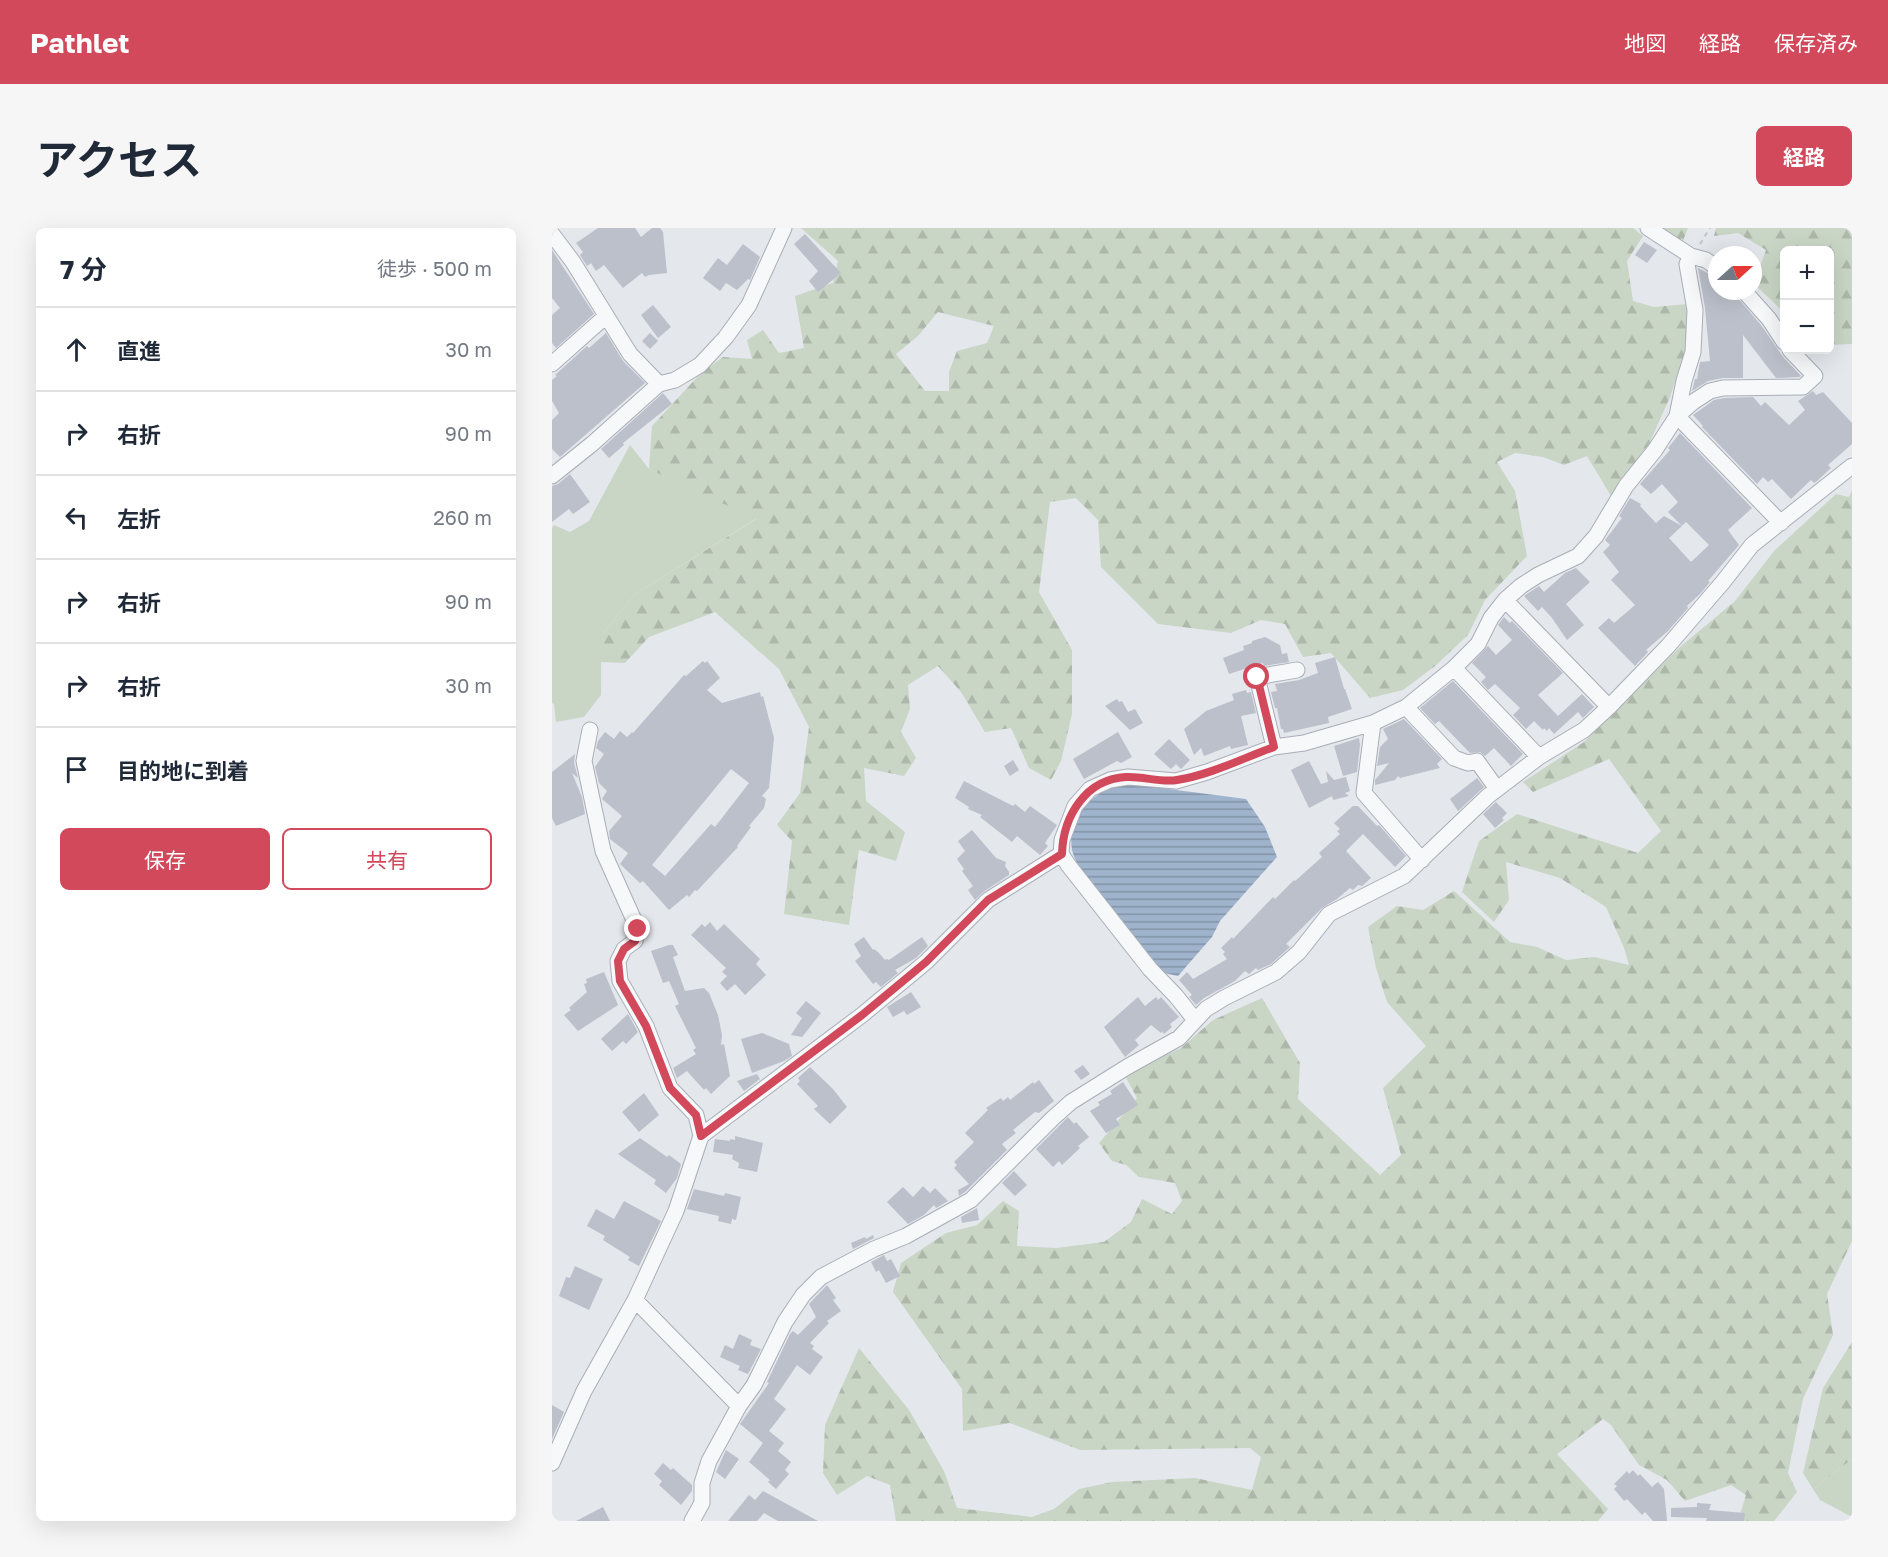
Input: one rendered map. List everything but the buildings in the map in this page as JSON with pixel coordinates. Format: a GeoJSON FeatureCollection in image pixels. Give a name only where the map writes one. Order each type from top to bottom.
{"type":"FeatureCollection","features":[{"type":"Feature","properties":{"kind":"street"},"geometry":{"type":"LineString","coordinates":[[552,476],[592,444],[659,384],[675,381],[700,365],[726,337],[749,305],[784,228]]}},
{"type":"Feature","properties":{"kind":"street"},"geometry":{"type":"LineString","coordinates":[[1648,228],[1691,256],[1708,261]]}},
{"type":"Feature","properties":{"kind":"street"},"geometry":{"type":"LineString","coordinates":[[552,234],[573,262],[630,354],[659,384]]}},
{"type":"Feature","properties":{"kind":"street"},"geometry":{"type":"LineString","coordinates":[[1677,416],[1693,352],[1695,309],[1687,264],[1691,256]]}},
{"type":"Feature","properties":{"kind":"street"},"geometry":{"type":"LineString","coordinates":[[1752,300],[1780,335]]}},
{"type":"Feature","properties":{"kind":"street"},"geometry":{"type":"LineString","coordinates":[[552,364],[606,316]]}},
{"type":"Feature","properties":{"kind":"street"},"geometry":{"type":"LineString","coordinates":[[1196,1020],[1150,969],[1062,854],[1062,840],[1075,806],[1090,789],[1110,780],[1128,777],[1176,781],[1274,747],[1304,743],[1373,723],[1406,707],[1454,668],[1478,644],[1491,618],[1505,600],[1538,575],[1578,556],[1596,536],[1626,486],[1655,450],[1677,416],[1710,391],[1723,388],[1803,387],[1815,376],[1794,354]]}},
{"type":"Feature","properties":{"kind":"street"},"geometry":{"type":"LineString","coordinates":[[1677,416],[1782,523]]}},
{"type":"Feature","properties":{"kind":"street"},"geometry":{"type":"LineString","coordinates":[[692,1521],[702,1503],[702,1483],[709,1461],[753,1385],[785,1322],[802,1295],[821,1277],[874,1249],[906,1236],[971,1200],[1071,1102],[1179,1038],[1206,1009],[1276,972],[1299,952],[1329,914],[1404,876],[1497,789],[1539,757],[1584,730],[1676,636],[1752,545],[1852,466]]}},
{"type":"Feature","properties":{"kind":"street"},"geometry":{"type":"LineString","coordinates":[[1505,600],[1609,707]]}},
{"type":"Feature","properties":{"kind":"street"},"geometry":{"type":"LineString","coordinates":[[1454,668],[1539,757]]}},
{"type":"Feature","properties":{"kind":"street"},"geometry":{"type":"LineString","coordinates":[[1274,747],[1257,677],[1296,670]]}},
{"type":"Feature","properties":{"kind":"street"},"geometry":{"type":"LineString","coordinates":[[1406,707],[1454,759],[1468,763],[1478,761],[1497,789]]}},
{"type":"Feature","properties":{"kind":"street"},"geometry":{"type":"LineString","coordinates":[[1373,723],[1364,793],[1422,860]]}},
{"type":"Feature","properties":{"kind":"street"},"geometry":{"type":"LineString","coordinates":[[552,1462],[584,1391],[635,1300],[676,1211],[701,1136],[696,1115],[670,1088],[646,1026],[620,981],[618,961],[624,949],[635,941],[638,929],[603,851],[584,761],[590,730]]}},
{"type":"Feature","properties":{"kind":"street"},"geometry":{"type":"LineString","coordinates":[[701,1136],[862,1015],[926,962],[988,900],[1062,854]]}},
{"type":"Feature","properties":{"kind":"street"},"geometry":{"type":"LineString","coordinates":[[635,1300],[739,1406]]}},
{"type":"Feature","properties":{"kind":"path"},"geometry":{"type":"LineString","coordinates":[[1691,256],[1710,228]]}},
{"type":"Feature","properties":{"kind":"green space"},"geometry":{"type":"Polygon","coordinates":[[[801,228],[1633,228],[1643,236],[1627,261],[1633,301],[1654,307],[1688,304],[1685,353],[1670,397],[1649,444],[1611,496],[1587,456],[1564,465],[1543,457],[1515,453],[1497,462],[1515,491],[1527,556],[1485,600],[1468,635],[1435,666],[1403,690],[1370,698],[1331,653],[1303,657],[1285,624],[1261,620],[1231,633],[1158,624],[1101,567],[1098,520],[1076,498],[1050,502],[1039,592],[1072,650],[1072,714],[1061,761],[1051,780],[1029,768],[1011,728],[985,732],[961,692],[938,666],[908,685],[910,709],[901,732],[916,758],[904,776],[864,768],[866,801],[905,832],[896,861],[859,850],[849,925],[784,914],[792,841],[777,825],[800,793],[809,727],[779,669],[715,612],[649,637],[625,663],[601,662],[601,636],[634,595],[756,519],[649,469],[652,426],[701,373],[723,357],[752,359],[747,340],[763,330],[779,353],[804,348],[795,296],[833,283],[838,261],[801,228]],[[938,312],[918,336],[896,354],[925,391],[949,391],[949,372],[957,351],[987,343],[994,326],[938,312]]]}},
{"type":"Feature","properties":{"kind":"green space"},"geometry":{"type":"Polygon","coordinates":[[[1653,228],[1688,228],[1681,246],[1653,228]]]}},
{"type":"Feature","properties":{"kind":"green space"},"geometry":{"type":"Polygon","coordinates":[[[1716,228],[1852,228],[1852,344],[1834,345],[1834,246],[1780,246],[1780,308],[1762,291],[1762,261],[1766,250],[1738,233],[1714,236],[1716,228]]]}},
{"type":"Feature","properties":{"kind":"green space"},"geometry":{"type":"Polygon","coordinates":[[[630,445],[649,469],[757,518],[634,595],[601,636],[601,695],[584,717],[556,722],[552,703],[552,528],[554,525],[570,532],[589,521],[630,445]]]}},
{"type":"Feature","properties":{"kind":"green space"},"geometry":{"type":"Polygon","coordinates":[[[1852,490],[1852,1241],[1827,1294],[1833,1335],[1803,1399],[1788,1473],[1797,1492],[1774,1521],[1738,1521],[1746,1495],[1731,1485],[1685,1501],[1667,1480],[1639,1465],[1611,1425],[1603,1419],[1557,1454],[1608,1509],[1598,1521],[896,1521],[890,1485],[867,1476],[837,1495],[823,1473],[825,1425],[859,1348],[909,1410],[944,1471],[957,1508],[1032,1517],[1054,1509],[1079,1489],[1112,1482],[1195,1478],[1252,1490],[1261,1457],[1250,1448],[1080,1450],[1010,1423],[963,1431],[962,1389],[893,1292],[901,1263],[946,1233],[977,1225],[1003,1201],[1019,1211],[1017,1246],[1056,1248],[1104,1242],[1131,1222],[1142,1199],[1172,1214],[1182,1201],[1175,1183],[1139,1177],[1126,1165],[1112,1161],[1099,1143],[1137,1098],[1124,1074],[1181,1048],[1213,1020],[1262,998],[1300,1063],[1298,1099],[1380,1175],[1401,1155],[1383,1088],[1426,1046],[1387,1002],[1376,968],[1368,927],[1397,906],[1423,910],[1454,891],[1510,942],[1537,947],[1566,960],[1594,957],[1629,965],[1606,907],[1560,878],[1506,862],[1509,900],[1494,922],[1462,892],[1479,841],[1517,814],[1638,853],[1661,831],[1609,759],[1533,792],[1523,782],[1584,742],[1680,647],[1735,601],[1775,550],[1836,494],[1849,497],[1852,490]]]}},
{"type":"Feature","properties":{"kind":"green space"},"geometry":{"type":"Polygon","coordinates":[[[1852,1342],[1852,1459],[1813,1489],[1803,1473],[1823,1388],[1852,1342]]]}},
{"type":"Feature","properties":{"kind":"green space"},"geometry":{"type":"Polygon","coordinates":[[[1852,1459],[1852,1517],[1820,1500],[1813,1489],[1852,1459]]]}},
{"type":"Feature","properties":{"kind":"water"},"geometry":{"type":"Polygon","coordinates":[[[1122,783],[1246,799],[1265,827],[1277,857],[1220,921],[1212,937],[1178,976],[1164,973],[1079,868],[1073,852],[1071,837],[1078,815],[1092,799],[1122,783]]]}},
{"type":"Feature","properties":{"kind":"route"},"geometry":{"type":"LineString","coordinates":[[638,929],[635,941],[624,949],[618,961],[620,981],[646,1026],[670,1088],[696,1115],[701,1136],[862,1015],[926,962],[988,900],[1062,854],[1062,840],[1075,806],[1090,789],[1110,780],[1128,777],[1176,781],[1274,747],[1257,677]]}}]}
